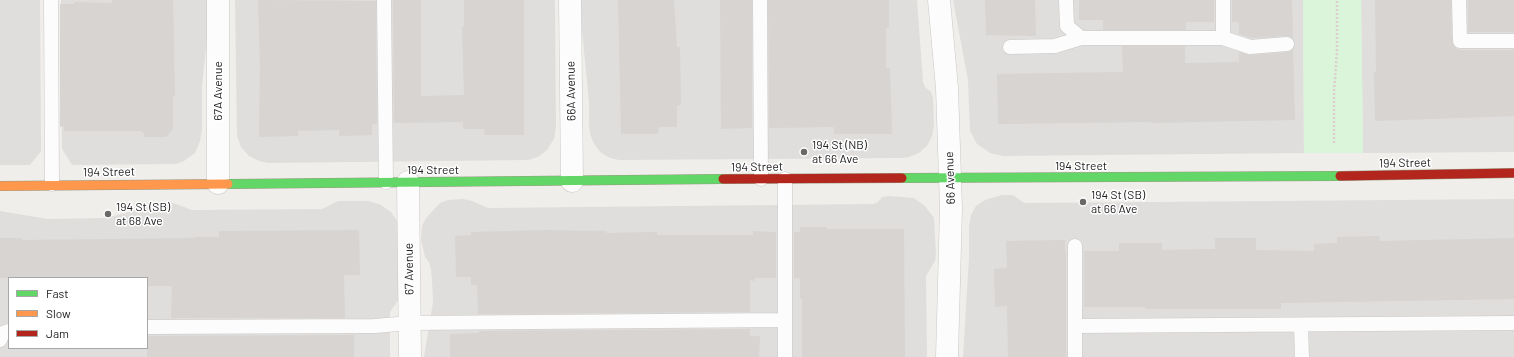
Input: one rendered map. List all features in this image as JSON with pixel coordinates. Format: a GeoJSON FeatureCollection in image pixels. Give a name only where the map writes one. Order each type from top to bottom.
{"type":"FeatureCollection","features":[{"type":"Feature","properties":{"kind":"street","name":"67A Avenue"},"geometry":{"type":"LineString","coordinates":[[218,0],[218,183]]}},
{"type":"Feature","properties":{"kind":"street","name":"66A Avenue"},"geometry":{"type":"LineString","coordinates":[[570,0],[572,181]]}},
{"type":"Feature","properties":{"kind":"street","name":"66 Avenue"},"geometry":{"type":"LineString","coordinates":[[939,0],[947,88],[951,216],[947,357]]}},
{"type":"Feature","properties":{"kind":"street","name":"194 Street"},"geometry":{"type":"LineString","coordinates":[[0,186],[52,184],[572,181],[785,178],[1346,176],[1514,173]]}},
{"type":"Feature","properties":{"kind":"street","name":"67 Avenue"},"geometry":{"type":"LineString","coordinates":[[408,182],[410,357]]}},
{"type":"Feature","properties":{"kind":"lane"},"geometry":{"type":"LineString","coordinates":[[52,0],[52,184]]}},
{"type":"Feature","properties":{"kind":"lane"},"geometry":{"type":"LineString","coordinates":[[384,0],[386,182]]}},
{"type":"Feature","properties":{"kind":"lane"},"geometry":{"type":"LineString","coordinates":[[760,0],[761,179]]}},
{"type":"Feature","properties":{"kind":"lane"},"geometry":{"type":"LineString","coordinates":[[1066,0],[1067,26],[1082,38]]}},
{"type":"Feature","properties":{"kind":"lane"},"geometry":{"type":"LineString","coordinates":[[1223,0],[1223,38]]}},
{"type":"Feature","properties":{"kind":"lane"},"geometry":{"type":"LineString","coordinates":[[1460,0],[1460,41],[1514,41]]}},
{"type":"Feature","properties":{"kind":"lane"},"geometry":{"type":"LineString","coordinates":[[1010,47],[1055,46],[1082,38],[1223,38],[1250,47],[1287,44]]}},
{"type":"Feature","properties":{"kind":"lane"},"geometry":{"type":"LineString","coordinates":[[785,178],[785,357]]}},
{"type":"Feature","properties":{"kind":"lane"},"geometry":{"type":"LineString","coordinates":[[1075,246],[1075,357]]}},
{"type":"Feature","properties":{"kind":"lane"},"geometry":{"type":"LineString","coordinates":[[148,327],[367,326],[409,323],[784,320]]}},
{"type":"Feature","properties":{"kind":"lane"},"geometry":{"type":"LineString","coordinates":[[1075,326],[1514,323]]}},
{"type":"Feature","properties":{"kind":"lane"},"geometry":{"type":"LineString","coordinates":[[1301,325],[1302,357]]}},
{"type":"Feature","properties":{"kind":"lane"},"geometry":{"type":"LineString","coordinates":[[0,340],[3,333],[8,331]]}},
{"type":"Feature","properties":{"kind":"path"},"geometry":{"type":"LineString","coordinates":[[1334,143],[1334,92],[1337,51],[1338,0]]}},
{"type":"Feature","properties":{"kind":"shaded area"},"geometry":{"type":"Polygon","coordinates":[[[0,0],[40,0],[41,151],[30,165],[0,165],[0,0]]]}},
{"type":"Feature","properties":{"kind":"shaded area"},"geometry":{"type":"Polygon","coordinates":[[[61,0],[211,0],[202,86],[202,129],[200,141],[195,153],[184,161],[176,164],[72,165],[62,149],[61,0]]]}},
{"type":"Feature","properties":{"kind":"shaded area"},"geometry":{"type":"Polygon","coordinates":[[[235,0],[555,0],[556,127],[554,139],[547,150],[538,157],[528,160],[268,163],[259,161],[249,156],[241,147],[237,136],[235,0]]]}},
{"type":"Feature","properties":{"kind":"shaded area"},"geometry":{"type":"Polygon","coordinates":[[[579,0],[917,0],[923,82],[925,87],[931,92],[933,98],[934,126],[932,136],[927,146],[919,153],[901,158],[619,160],[610,158],[600,152],[593,142],[590,133],[589,102],[579,0]]]}},
{"type":"Feature","properties":{"kind":"shaded area"},"geometry":{"type":"Polygon","coordinates":[[[953,0],[1303,0],[1304,153],[1003,156],[990,153],[977,144],[970,131],[968,80],[953,0]]]}},
{"type":"Feature","properties":{"kind":"shaded area"},"geometry":{"type":"Polygon","coordinates":[[[1361,0],[1514,0],[1514,152],[1363,153],[1361,0]]]}},
{"type":"Feature","properties":{"kind":"shaded area"},"geometry":{"type":"Polygon","coordinates":[[[1002,195],[1013,195],[1024,203],[1514,199],[1514,357],[963,357],[969,258],[969,227],[971,215],[976,206],[985,200],[1002,195]]]}},
{"type":"Feature","properties":{"kind":"shaded area"},"geometry":{"type":"Polygon","coordinates":[[[889,196],[914,198],[925,206],[934,218],[936,255],[935,261],[926,276],[927,357],[424,357],[433,302],[431,270],[429,262],[425,257],[421,239],[422,226],[426,218],[440,203],[448,200],[463,199],[488,208],[873,204],[878,202],[882,197],[889,196]]]}},
{"type":"Feature","properties":{"kind":"shaded area"},"geometry":{"type":"Polygon","coordinates":[[[338,201],[369,201],[381,205],[391,212],[397,221],[399,231],[399,299],[390,312],[390,357],[0,357],[0,211],[48,219],[106,218],[164,203],[173,203],[192,210],[322,209],[338,201]]]}},
{"type":"Feature","properties":{"kind":"green space"},"geometry":{"type":"Polygon","coordinates":[[[1303,0],[1361,0],[1363,153],[1304,153],[1303,0]]]}},
{"type":"Feature","properties":{"kind":"building"},"geometry":{"type":"Polygon","coordinates":[[[112,0],[173,0],[175,96],[173,96],[173,129],[166,137],[144,137],[144,132],[142,133],[142,131],[64,131],[64,126],[60,127],[60,4],[74,4],[74,2],[112,3],[112,0]]]}},
{"type":"Feature","properties":{"kind":"building"},"geometry":{"type":"Polygon","coordinates":[[[258,0],[376,1],[377,124],[372,124],[372,135],[339,136],[339,130],[298,131],[298,136],[259,137],[260,65],[258,0]]]}},
{"type":"Feature","properties":{"kind":"building"},"geometry":{"type":"Polygon","coordinates":[[[421,0],[421,96],[464,95],[462,27],[464,27],[464,0],[524,0],[524,135],[485,135],[484,129],[463,129],[463,122],[394,123],[393,1],[421,0]]]}},
{"type":"Feature","properties":{"kind":"building"},"geometry":{"type":"Polygon","coordinates":[[[618,0],[674,0],[677,47],[680,47],[681,105],[677,106],[677,127],[659,127],[658,134],[621,134],[618,0]]]}},
{"type":"Feature","properties":{"kind":"building"},"geometry":{"type":"Polygon","coordinates":[[[720,0],[752,0],[752,128],[721,129],[720,0]]]}},
{"type":"Feature","properties":{"kind":"building"},"geometry":{"type":"Polygon","coordinates":[[[768,0],[889,0],[889,28],[886,28],[886,68],[890,68],[892,134],[834,134],[834,127],[769,128],[768,0]]]}},
{"type":"Feature","properties":{"kind":"building"},"geometry":{"type":"Polygon","coordinates":[[[985,0],[1035,0],[1036,36],[986,35],[985,0]]]}},
{"type":"Feature","properties":{"kind":"building"},"geometry":{"type":"Polygon","coordinates":[[[1079,0],[1214,0],[1214,22],[1186,22],[1186,30],[1103,30],[1103,20],[1079,20],[1079,0]]]}},
{"type":"Feature","properties":{"kind":"building"},"geometry":{"type":"Polygon","coordinates":[[[1232,0],[1292,0],[1293,38],[1286,36],[1251,38],[1239,34],[1239,22],[1232,22],[1232,0]]]}},
{"type":"Feature","properties":{"kind":"building"},"geometry":{"type":"Polygon","coordinates":[[[1375,0],[1451,0],[1452,41],[1456,48],[1460,50],[1514,50],[1514,116],[1375,121],[1375,0]]]}},
{"type":"Feature","properties":{"kind":"building"},"geometry":{"type":"Polygon","coordinates":[[[1468,0],[1514,0],[1514,32],[1468,32],[1468,0]]]}},
{"type":"Feature","properties":{"kind":"building"},"geometry":{"type":"Polygon","coordinates":[[[1122,46],[1185,46],[1185,63],[1239,62],[1239,52],[1251,55],[1288,52],[1293,49],[1295,120],[998,124],[997,74],[1123,72],[1122,46]]]}},
{"type":"Feature","properties":{"kind":"building"},"geometry":{"type":"Polygon","coordinates":[[[800,227],[827,227],[827,229],[904,229],[905,357],[802,357],[802,299],[800,299],[800,278],[794,278],[794,232],[800,232],[800,227]]]}},
{"type":"Feature","properties":{"kind":"building"},"geometry":{"type":"Polygon","coordinates":[[[359,230],[360,275],[344,275],[345,318],[171,318],[172,286],[148,286],[148,277],[0,278],[0,238],[22,238],[22,240],[195,238],[219,237],[219,231],[359,230]]]}},
{"type":"Feature","properties":{"kind":"building"},"geometry":{"type":"Polygon","coordinates":[[[546,230],[606,231],[606,233],[657,232],[657,235],[753,235],[753,231],[776,232],[776,278],[755,278],[755,281],[750,280],[750,312],[478,314],[477,285],[471,285],[471,277],[456,277],[455,236],[471,235],[471,232],[546,230]]]}},
{"type":"Feature","properties":{"kind":"building"},"geometry":{"type":"Polygon","coordinates":[[[1379,236],[1380,241],[1514,238],[1514,299],[1281,303],[1281,309],[1145,309],[1145,307],[1084,307],[1084,251],[1119,251],[1119,243],[1162,243],[1162,250],[1215,249],[1215,238],[1256,238],[1256,250],[1314,251],[1314,244],[1337,243],[1337,237],[1379,236]]]}},
{"type":"Feature","properties":{"kind":"building"},"geometry":{"type":"Polygon","coordinates":[[[1065,240],[1066,357],[1008,357],[1007,306],[995,307],[994,269],[1007,268],[1006,241],[1065,240]]]}},
{"type":"Feature","properties":{"kind":"building"},"geometry":{"type":"Polygon","coordinates":[[[750,329],[750,336],[760,336],[759,357],[450,357],[450,334],[479,333],[479,331],[750,329]]]}},
{"type":"Feature","properties":{"kind":"building"},"geometry":{"type":"Polygon","coordinates":[[[354,335],[354,357],[147,357],[148,336],[354,335]]]}},
{"type":"Feature","properties":{"kind":"traffic: fast"},"geometry":{"type":"LineString","coordinates":[[902,178],[1340,176]]}},
{"type":"Feature","properties":{"kind":"traffic: fast"},"geometry":{"type":"LineString","coordinates":[[228,184],[723,179]]}},
{"type":"Feature","properties":{"kind":"traffic: slow"},"geometry":{"type":"LineString","coordinates":[[0,186],[228,184]]}},
{"type":"Feature","properties":{"kind":"traffic: jam"},"geometry":{"type":"LineString","coordinates":[[1340,176],[1514,173]]}},
{"type":"Feature","properties":{"kind":"traffic: jam"},"geometry":{"type":"LineString","coordinates":[[723,179],[902,178]]}},
{"type":"Feature","properties":{"kind":"place","name":"194 St (NB) at 66 Ave"},"geometry":{"type":"Point","coordinates":[804,152]}},
{"type":"Feature","properties":{"kind":"place","name":"194 St (SB) at 66 Ave"},"geometry":{"type":"Point","coordinates":[1083,202]}},
{"type":"Feature","properties":{"kind":"place","name":"194 St (SB) at 68 Ave"},"geometry":{"type":"Point","coordinates":[108,214]}}]}
